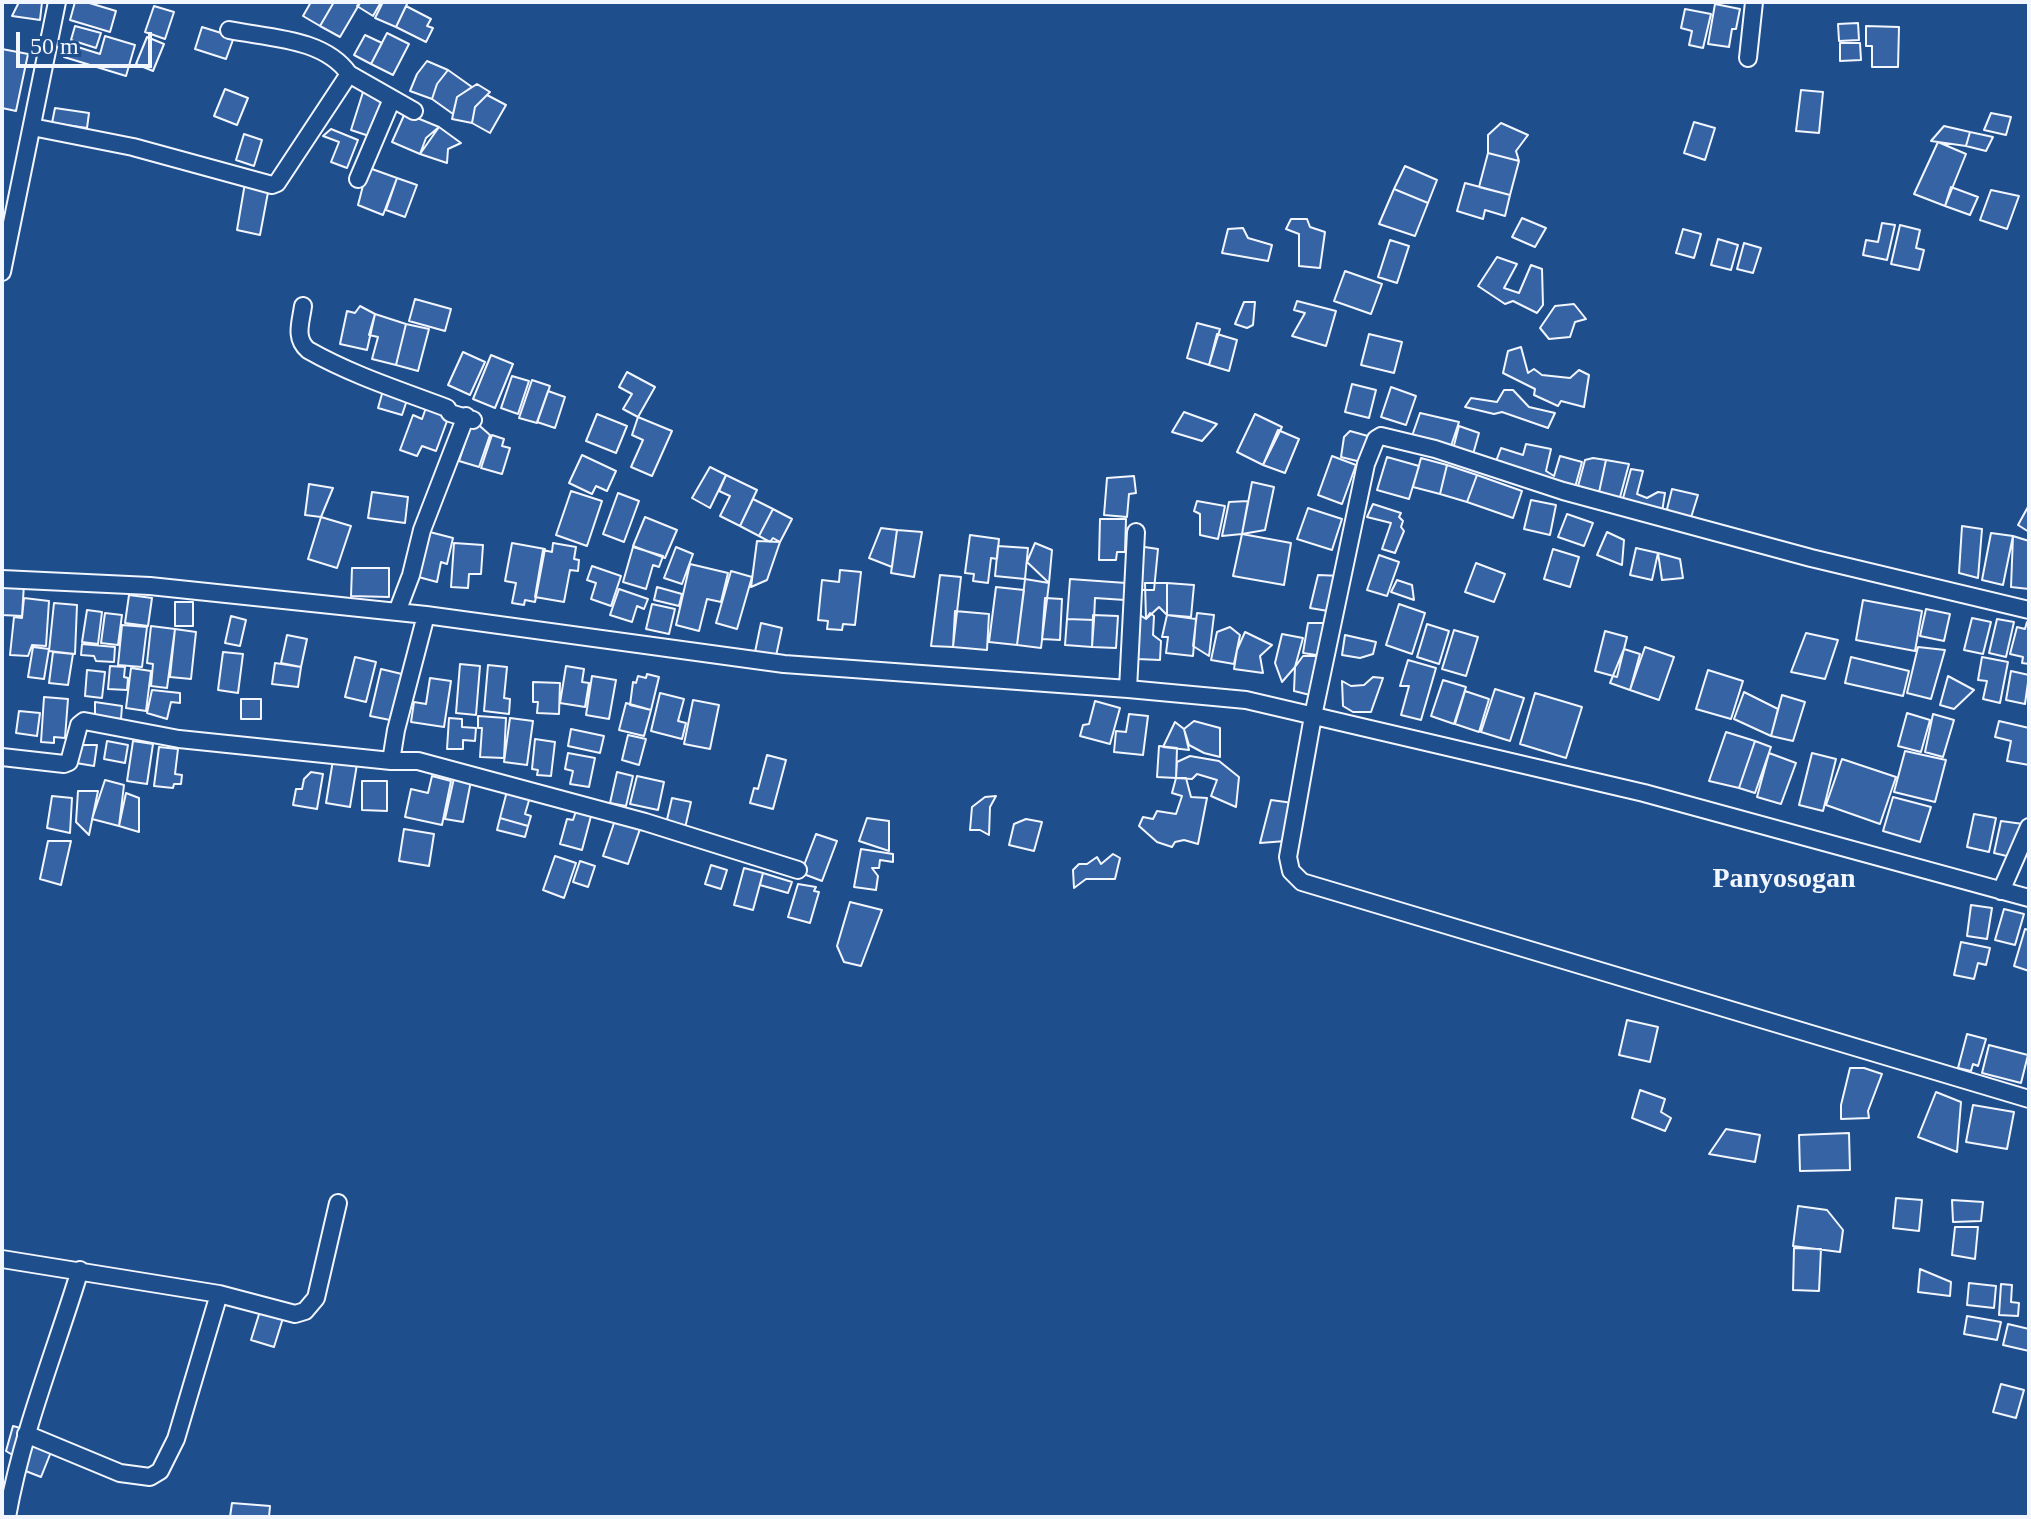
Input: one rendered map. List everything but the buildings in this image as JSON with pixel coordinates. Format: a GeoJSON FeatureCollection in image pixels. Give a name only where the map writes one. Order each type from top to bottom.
{"type":"FeatureCollection","features":[{"type":"Feature","properties":{"kind":"street"},"geometry":{"type":"LineString","coordinates":[[2,272],[57,2]]}},
{"type":"Feature","properties":{"kind":"street"},"geometry":{"type":"LineString","coordinates":[[1748,58],[1754,2]]}},
{"type":"Feature","properties":{"kind":"street"},"geometry":{"type":"LineString","coordinates":[[229,30],[315,48],[337,60],[349,74],[414,111]]}},
{"type":"Feature","properties":{"kind":"street"},"geometry":{"type":"LineString","coordinates":[[32,127],[146,150],[272,185],[277,183],[349,74]]}},
{"type":"Feature","properties":{"kind":"street"},"geometry":{"type":"LineString","coordinates":[[358,179],[392,99]]}},
{"type":"Feature","properties":{"kind":"street"},"geometry":{"type":"LineString","coordinates":[[303,306],[299,338],[300,344],[308,350],[360,377],[469,418],[422,530],[411,575],[397,612]]}},
{"type":"Feature","properties":{"kind":"street"},"geometry":{"type":"LineString","coordinates":[[2029,610],[1811,558],[1563,491],[1435,449],[1381,436],[1376,439],[1366,464],[1313,716],[1288,857],[1296,879],[2029,1099]]}},
{"type":"Feature","properties":{"kind":"street"},"geometry":{"type":"LineString","coordinates":[[1128,689],[1136,532]]}},
{"type":"Feature","properties":{"kind":"street"},"geometry":{"type":"LineString","coordinates":[[2,579],[150,586],[426,615],[784,664],[1246,700],[1644,793],[2029,898]]}},
{"type":"Feature","properties":{"kind":"street"},"geometry":{"type":"LineString","coordinates":[[391,761],[426,615]]}},
{"type":"Feature","properties":{"kind":"street"},"geometry":{"type":"LineString","coordinates":[[2,757],[69,762],[79,725],[84,721],[179,739],[391,761],[418,761],[645,822],[798,870]]}},
{"type":"Feature","properties":{"kind":"street"},"geometry":{"type":"LineString","coordinates":[[2001,891],[2029,827]]}},
{"type":"Feature","properties":{"kind":"street"},"geometry":{"type":"LineString","coordinates":[[2,1259],[219,1294],[295,1314],[305,1311],[316,1298],[338,1203]]}},
{"type":"Feature","properties":{"kind":"street"},"geometry":{"type":"LineString","coordinates":[[7,1517],[26,1434],[80,1270]]}},
{"type":"Feature","properties":{"kind":"street"},"geometry":{"type":"LineString","coordinates":[[26,1434],[120,1473],[150,1477],[160,1471],[176,1439],[219,1294]]}},
{"type":"Feature","properties":{"kind":"district","name":"Panyosogan"},"geometry":{"type":"Point","coordinates":[1784,880]}}]}
